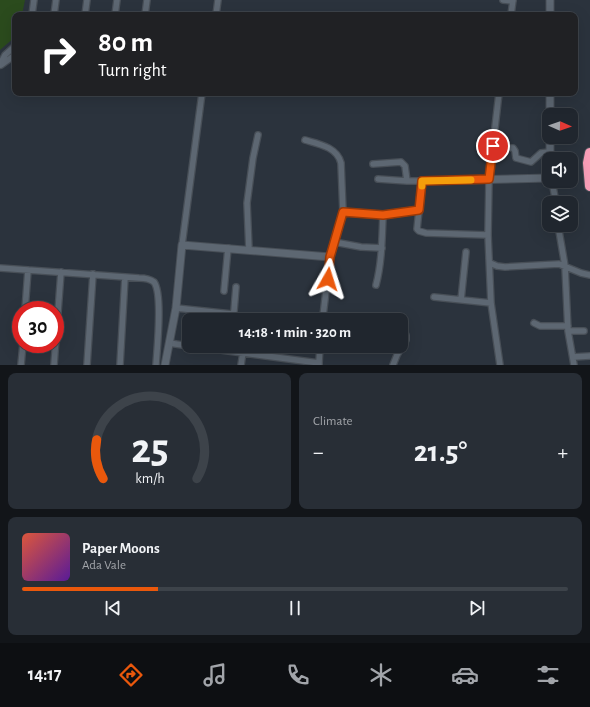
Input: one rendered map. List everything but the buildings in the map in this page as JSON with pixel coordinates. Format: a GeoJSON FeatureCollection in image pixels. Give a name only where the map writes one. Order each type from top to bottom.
{"type":"FeatureCollection","features":[{"type":"Feature","properties":{"kind":"highway"},"geometry":{"type":"LineString","coordinates":[[590,153],[588,162],[590,186]]}},
{"type":"Feature","properties":{"kind":"street"},"geometry":{"type":"LineString","coordinates":[[32,12],[34,0]]}},
{"type":"Feature","properties":{"kind":"street"},"geometry":{"type":"LineString","coordinates":[[54,12],[56,0]]}},
{"type":"Feature","properties":{"kind":"street"},"geometry":{"type":"LineString","coordinates":[[85,12],[87,0]]}},
{"type":"Feature","properties":{"kind":"street"},"geometry":{"type":"LineString","coordinates":[[115,12],[117,0]]}},
{"type":"Feature","properties":{"kind":"street"},"geometry":{"type":"LineString","coordinates":[[145,12],[147,0]]}},
{"type":"Feature","properties":{"kind":"street"},"geometry":{"type":"LineString","coordinates":[[216,12],[218,0]]}},
{"type":"Feature","properties":{"kind":"street"},"geometry":{"type":"LineString","coordinates":[[502,0],[513,1],[511,12]]}},
{"type":"Feature","properties":{"kind":"street"},"geometry":{"type":"LineString","coordinates":[[550,0],[550,12]]}},
{"type":"Feature","properties":{"kind":"street"},"geometry":{"type":"LineString","coordinates":[[12,48],[5,54],[0,65],[12,57]]}},
{"type":"Feature","properties":{"kind":"street"},"geometry":{"type":"LineString","coordinates":[[165,365],[176,308],[182,245],[202,96]]}},
{"type":"Feature","properties":{"kind":"street"},"geometry":{"type":"LineString","coordinates":[[499,96],[489,179],[488,235],[491,303],[500,365]]}},
{"type":"Feature","properties":{"kind":"street"},"geometry":{"type":"LineString","coordinates":[[550,96],[550,108]]}},
{"type":"Feature","properties":{"kind":"street"},"geometry":{"type":"LineString","coordinates":[[249,250],[247,204],[253,158],[258,135]]}},
{"type":"Feature","properties":{"kind":"street"},"geometry":{"type":"LineString","coordinates":[[305,140],[328,148],[337,153],[340,156],[341,163],[343,212],[330,257],[325,313]]}},
{"type":"Feature","properties":{"kind":"street"},"geometry":{"type":"LineString","coordinates":[[493,146],[513,148],[516,158],[531,162],[542,153]]}},
{"type":"Feature","properties":{"kind":"street"},"geometry":{"type":"LineString","coordinates":[[373,164],[398,161],[403,163],[405,166],[407,181]]}},
{"type":"Feature","properties":{"kind":"street"},"geometry":{"type":"LineString","coordinates":[[378,179],[422,181],[542,178]]}},
{"type":"Feature","properties":{"kind":"street"},"geometry":{"type":"LineString","coordinates":[[422,181],[417,229],[419,231],[426,233],[488,235]]}},
{"type":"Feature","properties":{"kind":"street"},"geometry":{"type":"LineString","coordinates":[[343,212],[383,215],[419,210]]}},
{"type":"Feature","properties":{"kind":"street"},"geometry":{"type":"LineString","coordinates":[[376,285],[382,248],[383,215]]}},
{"type":"Feature","properties":{"kind":"street"},"geometry":{"type":"LineString","coordinates":[[559,232],[565,266],[568,328],[574,365]]}},
{"type":"Feature","properties":{"kind":"street"},"geometry":{"type":"LineString","coordinates":[[334,242],[361,247],[382,248]]}},
{"type":"Feature","properties":{"kind":"street"},"geometry":{"type":"LineString","coordinates":[[182,245],[330,257]]}},
{"type":"Feature","properties":{"kind":"street"},"geometry":{"type":"LineString","coordinates":[[224,291],[228,248]]}},
{"type":"Feature","properties":{"kind":"street"},"geometry":{"type":"LineString","coordinates":[[461,300],[466,252]]}},
{"type":"Feature","properties":{"kind":"street"},"geometry":{"type":"LineString","coordinates":[[490,263],[501,267],[559,264],[590,275]]}},
{"type":"Feature","properties":{"kind":"street"},"geometry":{"type":"LineString","coordinates":[[0,268],[145,278],[151,280],[155,283],[157,289],[159,308],[156,365]]}},
{"type":"Feature","properties":{"kind":"street"},"geometry":{"type":"LineString","coordinates":[[26,301],[28,270]]}},
{"type":"Feature","properties":{"kind":"street"},"geometry":{"type":"LineString","coordinates":[[54,365],[61,272]]}},
{"type":"Feature","properties":{"kind":"street"},"geometry":{"type":"LineString","coordinates":[[87,365],[93,274]]}},
{"type":"Feature","properties":{"kind":"street"},"geometry":{"type":"LineString","coordinates":[[120,365],[125,277]]}},
{"type":"Feature","properties":{"kind":"street"},"geometry":{"type":"LineString","coordinates":[[176,308],[232,314],[234,311],[236,287]]}},
{"type":"Feature","properties":{"kind":"street"},"geometry":{"type":"LineString","coordinates":[[434,297],[491,303]]}},
{"type":"Feature","properties":{"kind":"street"},"geometry":{"type":"LineString","coordinates":[[534,323],[540,326],[584,331]]}},
{"type":"Feature","properties":{"kind":"street"},"geometry":{"type":"LineString","coordinates":[[169,343],[182,345]]}},
{"type":"Feature","properties":{"kind":"street"},"geometry":{"type":"LineString","coordinates":[[21,365],[22,353]]}},
{"type":"Feature","properties":{"kind":"street"},"geometry":{"type":"LineString","coordinates":[[241,365],[246,353],[319,364],[320,353]]}},
{"type":"Feature","properties":{"kind":"street"},"geometry":{"type":"LineString","coordinates":[[393,365],[398,353]]}},
{"type":"Feature","properties":{"kind":"street"},"geometry":{"type":"LineString","coordinates":[[573,356],[590,356]]}},
{"type":"Feature","properties":{"kind":"green space"},"geometry":{"type":"Polygon","coordinates":[[[0,0],[25,0],[23,12],[12,12],[12,40],[0,50],[0,0]]]}},
{"type":"Feature","properties":{"kind":"slow traffic"},"geometry":{"type":"LineString","coordinates":[[422,186],[422,181],[471,180]]}},
{"type":"Feature","properties":{"kind":"route"},"geometry":{"type":"LineString","coordinates":[[328,279],[330,257],[343,212],[383,215],[419,210],[422,181],[489,179],[493,146]]}}]}
